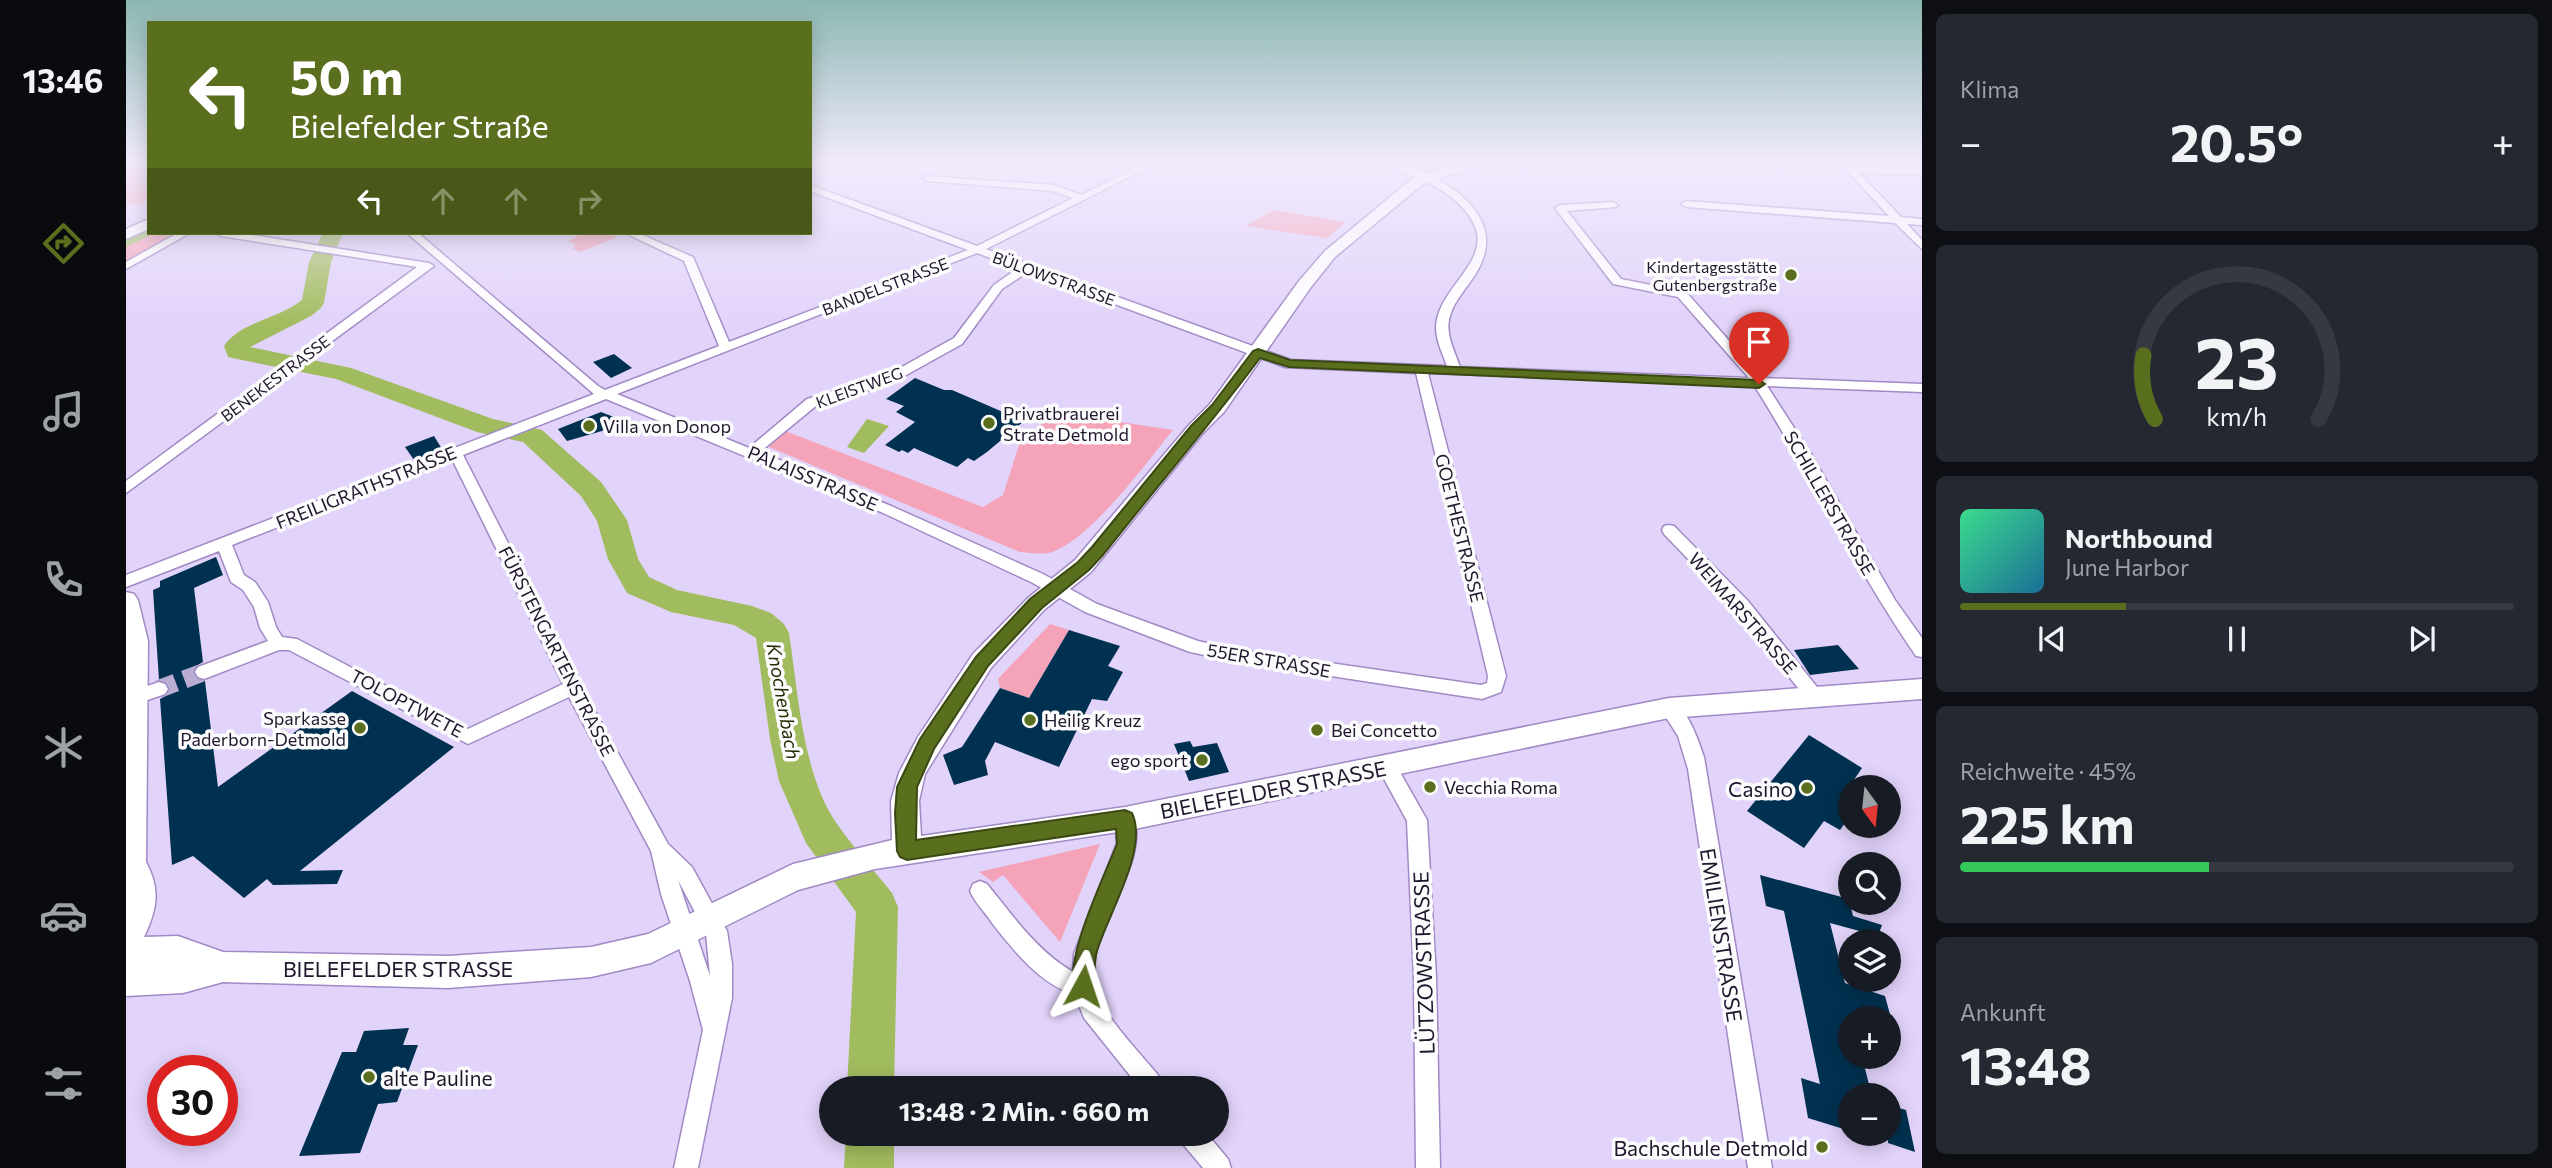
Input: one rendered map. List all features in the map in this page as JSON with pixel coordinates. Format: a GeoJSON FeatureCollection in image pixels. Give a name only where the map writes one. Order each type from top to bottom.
{"type":"FeatureCollection","features":[{"type":"Feature","properties":{"kind":"main road"},"geometry":{"type":"LineString","coordinates":[[907,851],[907,787],[927,745],[982,661],[1052,589],[1083,566],[1111,535],[1196,429],[1217,408],[1305,284],[1330,254],[1375,216]]}},
{"type":"Feature","properties":{"kind":"main road"},"geometry":{"type":"LineString","coordinates":[[126,235],[147,224]]}},
{"type":"Feature","properties":{"kind":"main road"},"geometry":{"type":"LineString","coordinates":[[126,600],[147,693],[129,869],[143,887],[140,913],[126,939]]}},
{"type":"Feature","properties":{"kind":"main road","name":"BIELEFELDER STRASSE"},"geometry":{"type":"LineString","coordinates":[[126,980],[183,977],[223,967],[433,972],[523,968],[621,956],[651,948],[760,892],[822,869],[856,860],[1125,819],[1669,708],[1922,690]]}},
{"type":"Feature","properties":{"kind":"main road","name":"BIELEFELDER STRASSE"},"geometry":{"type":"LineString","coordinates":[[126,953],[178,951],[223,967]]}},
{"type":"Feature","properties":{"kind":"street","name":"BÜLOWSTRASSE"},"geometry":{"type":"LineString","coordinates":[[884,216],[1289,364],[1759,384],[1922,388]]}},
{"type":"Feature","properties":{"kind":"street","name":"BANDELSTRASSE"},"geometry":{"type":"LineString","coordinates":[[605,393],[976,250],[1046,216]]}},
{"type":"Feature","properties":{"kind":"street"},"geometry":{"type":"LineString","coordinates":[[1455,370],[1443,331],[1444,317],[1481,252],[1482,237],[1473,216]]}},
{"type":"Feature","properties":{"kind":"street","name":"SCHILLERSTRASSE"},"geometry":{"type":"LineString","coordinates":[[1566,216],[1617,282],[1682,294],[1759,384],[1804,454],[1889,604],[1922,651]]}},
{"type":"Feature","properties":{"kind":"street"},"geometry":{"type":"LineString","coordinates":[[1837,216],[1922,222]]}},
{"type":"Feature","properties":{"kind":"street"},"geometry":{"type":"LineString","coordinates":[[1892,216],[1922,246]]}},
{"type":"Feature","properties":{"kind":"street"},"geometry":{"type":"LineString","coordinates":[[126,266],[180,235]]}},
{"type":"Feature","properties":{"kind":"street"},"geometry":{"type":"LineString","coordinates":[[232,235],[424,268],[446,263]]}},
{"type":"Feature","properties":{"kind":"street","name":"PALAISSTRASSE"},"geometry":{"type":"LineString","coordinates":[[414,235],[593,389],[752,452],[911,521],[1037,578],[1052,589]]}},
{"type":"Feature","properties":{"kind":"street"},"geometry":{"type":"LineString","coordinates":[[635,235],[690,259],[726,348]]}},
{"type":"Feature","properties":{"kind":"street"},"geometry":{"type":"LineString","coordinates":[[310,261],[329,252]]}},
{"type":"Feature","properties":{"kind":"street","name":"BENEKESTRASSE"},"geometry":{"type":"LineString","coordinates":[[126,488],[424,268]]}},
{"type":"Feature","properties":{"kind":"street","name":"KLEISTWEG"},"geometry":{"type":"LineString","coordinates":[[752,452],[812,402],[886,381],[958,341],[998,287],[1026,268]]}},
{"type":"Feature","properties":{"kind":"street","name":"GOETHESTRASSE"},"geometry":{"type":"LineString","coordinates":[[1421,369],[1497,676],[1495,687]]}},
{"type":"Feature","properties":{"kind":"street","name":"FREILIGRATHSTRASSE"},"geometry":{"type":"LineString","coordinates":[[126,581],[605,393]]}},
{"type":"Feature","properties":{"kind":"street","name":"FÜRSTENGARTENSTRASSE"},"geometry":{"type":"LineString","coordinates":[[455,452],[573,687],[661,850],[667,886],[698,926],[713,1031],[686,1168]]}},
{"type":"Feature","properties":{"kind":"street","name":"WEIMARSTRASSE"},"geometry":{"type":"LineString","coordinates":[[1670,530],[1742,605],[1815,697]]}},
{"type":"Feature","properties":{"kind":"street"},"geometry":{"type":"LineString","coordinates":[[224,543],[237,578],[249,586],[262,606],[268,628],[278,644]]}},
{"type":"Feature","properties":{"kind":"street","name":"55ER STRASSE"},"geometry":{"type":"LineString","coordinates":[[1052,589],[1091,608],[1177,640],[1233,655],[1482,692],[1495,687]]}},
{"type":"Feature","properties":{"kind":"street","name":"TOLOPTWETE"},"geometry":{"type":"LineString","coordinates":[[204,672],[278,644],[292,643],[468,737],[573,687]]}},
{"type":"Feature","properties":{"kind":"street","name":"EMILIENSTRASSE"},"geometry":{"type":"LineString","coordinates":[[1669,708],[1689,736],[1695,754],[1760,1168]]}},
{"type":"Feature","properties":{"kind":"street","name":"LÜTZOWSTRASSE"},"geometry":{"type":"LineString","coordinates":[[1386,766],[1417,820],[1425,976],[1428,1168]]}},
{"type":"Feature","properties":{"kind":"street"},"geometry":{"type":"LineString","coordinates":[[1125,819],[1127,844],[1085,954],[1083,986],[1092,1010],[1144,1076]]}},
{"type":"Feature","properties":{"kind":"street"},"geometry":{"type":"LineString","coordinates":[[980,891],[1045,966],[1071,984],[1083,986]]}},
{"type":"Feature","properties":{"kind":"street"},"geometry":{"type":"LineString","coordinates":[[1198,1146],[1210,1165]]}},
{"type":"Feature","properties":{"kind":"shaded area"},"geometry":{"type":"Polygon","coordinates":[[[1264,216],[1307,216],[1346,222],[1327,238],[1245,226],[1264,216]]]}},
{"type":"Feature","properties":{"kind":"shaded area"},"geometry":{"type":"Polygon","coordinates":[[[147,228],[147,235],[177,235],[126,264],[126,239],[147,228]]]}},
{"type":"Feature","properties":{"kind":"shaded area"},"geometry":{"type":"Polygon","coordinates":[[[578,235],[618,237],[579,252],[573,248],[576,244],[568,242],[578,235]]]}},
{"type":"Feature","properties":{"kind":"shaded area"},"geometry":{"type":"Polygon","coordinates":[[[1068,414],[1173,430],[1101,516],[1084,532],[1052,552],[1036,554],[1020,552],[769,447],[785,431],[983,507],[1003,495],[1020,442],[1051,416],[1068,414]]]}},
{"type":"Feature","properties":{"kind":"shaded area"},"geometry":{"type":"Polygon","coordinates":[[[867,419],[889,426],[864,453],[847,447],[867,419]]]}},
{"type":"Feature","properties":{"kind":"shaded area"},"geometry":{"type":"Polygon","coordinates":[[[1050,624],[1069,630],[1029,698],[1000,688],[998,679],[1050,624]]]}},
{"type":"Feature","properties":{"kind":"shaded area"},"geometry":{"type":"Polygon","coordinates":[[[1100,844],[1060,942],[1003,875],[993,882],[979,872],[1100,844]]]}},
{"type":"Feature","properties":{"kind":"building"},"geometry":{"type":"Polygon","coordinates":[[[614,354],[632,368],[611,378],[593,362],[614,354]]]}},
{"type":"Feature","properties":{"kind":"building","name":"Privatbrauerei Strate Detmold"},"geometry":{"type":"Polygon","coordinates":[[[915,378],[944,390],[952,390],[1024,421],[974,461],[968,458],[957,467],[914,448],[908,453],[902,450],[899,452],[885,445],[915,422],[896,412],[904,406],[886,399],[915,378]]]}},
{"type":"Feature","properties":{"kind":"building","name":"Villa von Donop"},"geometry":{"type":"Polygon","coordinates":[[[601,412],[619,419],[602,431],[567,441],[558,429],[601,412]]]}},
{"type":"Feature","properties":{"kind":"building"},"geometry":{"type":"Polygon","coordinates":[[[434,436],[442,449],[414,460],[405,447],[434,436]]]}},
{"type":"Feature","properties":{"kind":"building","name":"Sparkasse Paderborn-Detmold"},"geometry":{"type":"Polygon","coordinates":[[[216,557],[223,575],[194,588],[203,662],[196,666],[193,673],[197,679],[205,681],[218,787],[352,691],[454,747],[300,871],[343,870],[337,884],[273,885],[267,879],[244,898],[193,856],[172,865],[160,699],[167,695],[170,688],[166,682],[159,680],[153,590],[160,587],[160,581],[216,557]]]}},
{"type":"Feature","properties":{"kind":"building","name":"Heilig Kreuz"},"geometry":{"type":"Polygon","coordinates":[[[1069,630],[1120,646],[1108,666],[1123,672],[1107,701],[1092,699],[1059,767],[995,742],[985,761],[988,775],[954,785],[943,755],[962,747],[1000,688],[1029,698],[1069,630]]]}},
{"type":"Feature","properties":{"kind":"building"},"geometry":{"type":"Polygon","coordinates":[[[1838,645],[1859,669],[1810,675],[1794,650],[1838,645]]]}},
{"type":"Feature","properties":{"kind":"building","name":"Casino"},"geometry":{"type":"Polygon","coordinates":[[[1809,735],[1862,768],[1857,775],[1838,775],[1838,829],[1824,821],[1804,848],[1747,811],[1809,735]]]}},
{"type":"Feature","properties":{"kind":"building","name":"ego sport"},"geometry":{"type":"Polygon","coordinates":[[[1190,741],[1193,747],[1217,743],[1229,772],[1189,781],[1174,744],[1190,741]]]}},
{"type":"Feature","properties":{"kind":"building"},"geometry":{"type":"Polygon","coordinates":[[[1760,875],[1838,896],[1838,915],[1853,915],[1882,925],[1881,929],[1852,929],[1830,923],[1838,955],[1838,992],[1873,992],[1885,996],[1888,1006],[1838,1006],[1838,1069],[1865,1069],[1869,1083],[1838,1083],[1838,1127],[1808,1118],[1801,1078],[1820,1084],[1784,911],[1766,906],[1760,875]]]}},
{"type":"Feature","properties":{"kind":"building","name":"alte Pauline"},"geometry":{"type":"Polygon","coordinates":[[[409,1028],[403,1045],[418,1045],[397,1102],[378,1104],[360,1153],[299,1156],[342,1052],[356,1052],[364,1031],[409,1028]]]}},
{"type":"Feature","properties":{"kind":"building"},"geometry":{"type":"Polygon","coordinates":[[[1901,1109],[1906,1110],[1915,1152],[1897,1146],[1901,1146],[1901,1109]]]}},
{"type":"Feature","properties":{"kind":"waterway"},"geometry":{"type":"LineString","coordinates":[[126,243],[147,232]]}},
{"type":"Feature","properties":{"kind":"waterway","name":"Knochenbach"},"geometry":{"type":"LineString","coordinates":[[332,235],[320,262],[313,303],[303,311],[249,336],[236,346],[237,352],[342,373],[486,426],[532,436],[591,489],[612,520],[623,559],[638,585],[671,600],[741,614],[759,622],[772,633],[788,739],[798,781],[820,831],[877,907],[871,1076]]}},
{"type":"Feature","properties":{"kind":"waterway","name":"Knochenbach"},"geometry":{"type":"LineString","coordinates":[[869,1168],[870,1146]]}},
{"type":"Feature","properties":{"kind":"tunnel"},"geometry":{"type":"LineString","coordinates":[[159,689],[204,672]]}},
{"type":"Feature","properties":{"kind":"place","name":"Kindertagesstätte Gutenbergstraße"},"geometry":{"type":"Point","coordinates":[1791,275]}},
{"type":"Feature","properties":{"kind":"place","name":"Privatbrauerei Strate Detmold"},"geometry":{"type":"Point","coordinates":[989,423]}},
{"type":"Feature","properties":{"kind":"place","name":"Villa von Donop"},"geometry":{"type":"Point","coordinates":[589,426]}},
{"type":"Feature","properties":{"kind":"place","name":"Heilig Kreuz"},"geometry":{"type":"Point","coordinates":[1030,720]}},
{"type":"Feature","properties":{"kind":"place","name":"Sparkasse Paderborn-Detmold"},"geometry":{"type":"Point","coordinates":[360,728]}},
{"type":"Feature","properties":{"kind":"place","name":"Bei Concetto"},"geometry":{"type":"Point","coordinates":[1317,730]}},
{"type":"Feature","properties":{"kind":"place","name":"ego sport"},"geometry":{"type":"Point","coordinates":[1202,760]}},
{"type":"Feature","properties":{"kind":"place","name":"Vecchia Roma"},"geometry":{"type":"Point","coordinates":[1430,787]}},
{"type":"Feature","properties":{"kind":"place","name":"Casino"},"geometry":{"type":"Point","coordinates":[1807,788]}},
{"type":"Feature","properties":{"kind":"place","name":"alte Pauline"},"geometry":{"type":"Point","coordinates":[369,1077]}},
{"type":"Feature","properties":{"kind":"place","name":"Bachschule Detmold"},"geometry":{"type":"Point","coordinates":[1822,1147]}},
{"type":"Feature","properties":{"kind":"route"},"geometry":{"type":"LineString","coordinates":[[1083,986],[1085,954],[1127,844],[1125,819],[907,851],[907,787],[927,745],[982,661],[1036,604],[1083,566],[1097,551],[1196,429],[1217,408],[1258,353],[1289,364],[1759,384]]}}]}
